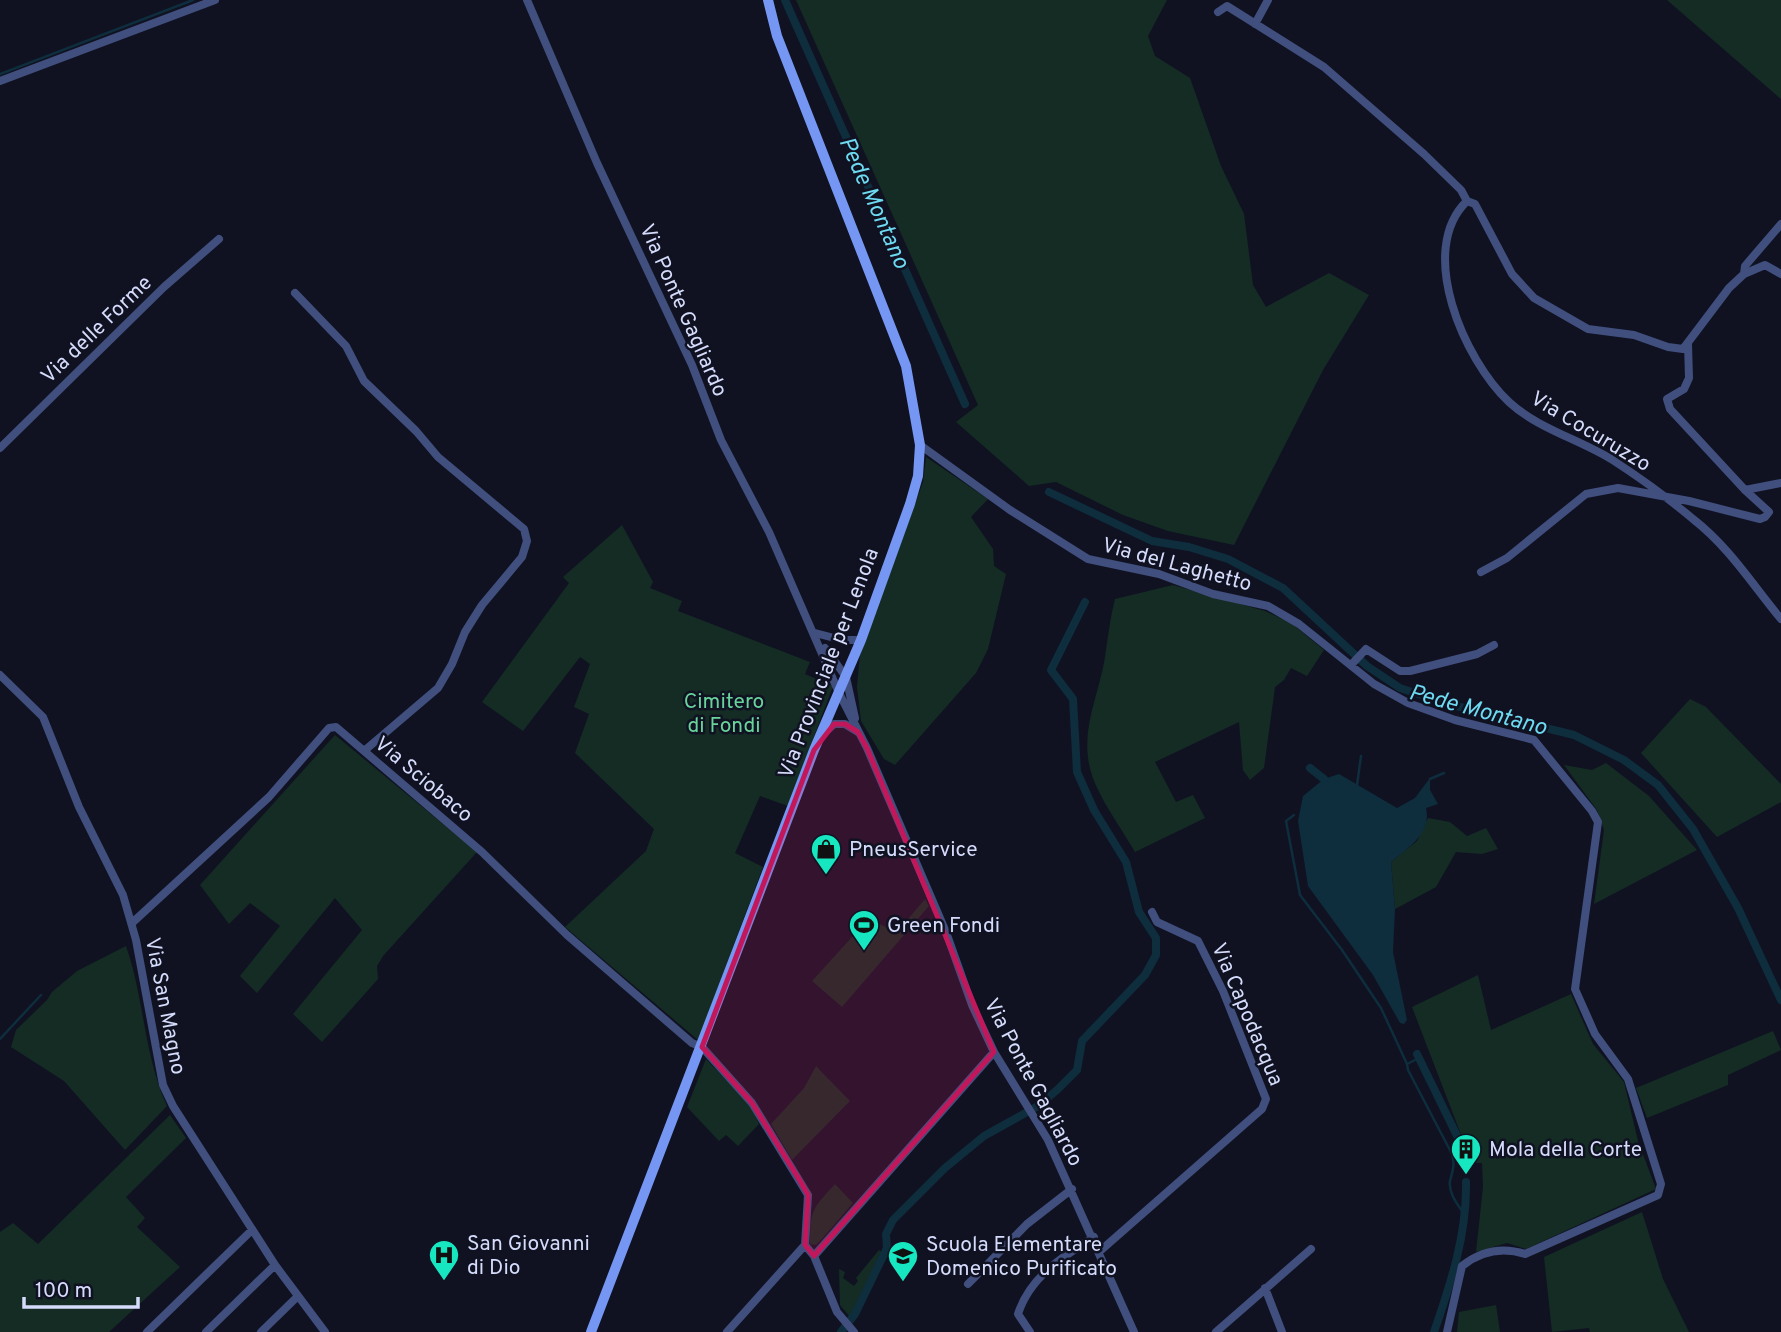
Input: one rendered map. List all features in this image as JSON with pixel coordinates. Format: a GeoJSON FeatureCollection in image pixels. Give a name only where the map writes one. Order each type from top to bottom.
{"type":"FeatureCollection","features":[{"type":"Feature","properties":{"kind":"main road","name":"Via Provinciale per Lenola"},"geometry":{"type":"LineString","coordinates":[[591,1332],[861,639],[918,475],[920,445],[906,366],[777,36],[768,0]]}},
{"type":"Feature","properties":{"kind":"street"},"geometry":{"type":"LineString","coordinates":[[0,81],[215,0]]}},
{"type":"Feature","properties":{"kind":"street","name":"Via Ponte Gagliardo"},"geometry":{"type":"LineString","coordinates":[[527,0],[597,163],[692,365],[721,440],[769,532],[815,632],[839,693],[946,932],[972,1005],[994,1052],[1033,1114],[1072,1189],[1134,1332]]}},
{"type":"Feature","properties":{"kind":"street"},"geometry":{"type":"LineString","coordinates":[[1255,24],[1268,0]]}},
{"type":"Feature","properties":{"kind":"street"},"geometry":{"type":"LineString","coordinates":[[1218,12],[1227,6],[1324,67],[1423,154],[1461,190],[1467,201],[1479,207],[1512,274],[1534,298],[1588,330],[1634,335],[1668,347],[1683,349],[1706,315],[1744,274],[1765,265],[1781,274]]}},
{"type":"Feature","properties":{"kind":"street","name":"Via Cocuruzzo"},"geometry":{"type":"LineString","coordinates":[[1467,201],[1457,211],[1448,230],[1444,249],[1445,274],[1463,334],[1508,401],[1537,421],[1611,459],[1667,499],[1719,541],[1781,619]]}},
{"type":"Feature","properties":{"kind":"street"},"geometry":{"type":"LineString","coordinates":[[1744,274],[1745,266],[1781,224]]}},
{"type":"Feature","properties":{"kind":"street","name":"Via delle Forme"},"geometry":{"type":"LineString","coordinates":[[0,447],[164,287],[219,239]]}},
{"type":"Feature","properties":{"kind":"street"},"geometry":{"type":"LineString","coordinates":[[295,293],[346,346],[364,381],[416,431],[438,457],[514,519],[524,529],[527,541],[522,557],[482,605],[465,632],[452,664],[438,688],[364,751]]}},
{"type":"Feature","properties":{"kind":"street"},"geometry":{"type":"LineString","coordinates":[[1481,572],[1507,558],[1586,494],[1618,488],[1765,517],[1769,512],[1745,490],[1670,408],[1667,399],[1684,389],[1689,377],[1688,344]]}},
{"type":"Feature","properties":{"kind":"street","name":"Via del Laghetto"},"geometry":{"type":"LineString","coordinates":[[920,445],[1010,510],[1088,558],[1159,574],[1213,594],[1268,606],[1299,624],[1374,684],[1408,703],[1455,720],[1534,740],[1598,822],[1575,989],[1595,1034],[1628,1079],[1661,1184],[1658,1195],[1525,1254],[1507,1248],[1473,1257],[1462,1266],[1447,1332]]}},
{"type":"Feature","properties":{"kind":"street"},"geometry":{"type":"LineString","coordinates":[[1745,490],[1781,483]]}},
{"type":"Feature","properties":{"kind":"street"},"geometry":{"type":"LineString","coordinates":[[815,632],[842,640],[861,639]]}},
{"type":"Feature","properties":{"kind":"street","name":"Via Ponte Gagliardo"},"geometry":{"type":"LineString","coordinates":[[815,632],[846,677],[858,732]]}},
{"type":"Feature","properties":{"kind":"street"},"geometry":{"type":"LineString","coordinates":[[1353,666],[1366,649],[1400,671],[1410,671],[1476,654],[1494,645]]}},
{"type":"Feature","properties":{"kind":"street","name":"Via San Magno"},"geometry":{"type":"LineString","coordinates":[[0,675],[43,717],[79,807],[123,895],[132,923],[163,1085],[252,1230],[297,1297],[325,1332]]}},
{"type":"Feature","properties":{"kind":"street"},"geometry":{"type":"LineString","coordinates":[[822,735],[834,724],[845,724],[858,732]]}},
{"type":"Feature","properties":{"kind":"street","name":"Via Sciobaco"},"geometry":{"type":"LineString","coordinates":[[132,923],[269,797],[330,728],[335,727],[482,852],[587,952],[692,1043],[702,1047],[752,1103],[808,1195],[805,1245]]}},
{"type":"Feature","properties":{"kind":"street","name":"Via Capodacqua"},"geometry":{"type":"LineString","coordinates":[[1100,1251],[1262,1109],[1266,1100],[1228,1003],[1198,941],[1157,922],[1152,912]]}},
{"type":"Feature","properties":{"kind":"street"},"geometry":{"type":"LineString","coordinates":[[814,1256],[994,1052]]}},
{"type":"Feature","properties":{"kind":"street"},"geometry":{"type":"LineString","coordinates":[[968,1284],[1027,1224],[1072,1189]]}},
{"type":"Feature","properties":{"kind":"street"},"geometry":{"type":"LineString","coordinates":[[146,1332],[252,1230]]}},
{"type":"Feature","properties":{"kind":"street"},"geometry":{"type":"LineString","coordinates":[[1030,1332],[1018,1314],[1023,1299],[1044,1272],[1094,1237]]}},
{"type":"Feature","properties":{"kind":"street"},"geometry":{"type":"LineString","coordinates":[[727,1332],[805,1245],[814,1256],[837,1312],[853,1330]]}},
{"type":"Feature","properties":{"kind":"street"},"geometry":{"type":"LineString","coordinates":[[1219,1330],[1311,1249]]}},
{"type":"Feature","properties":{"kind":"street"},"geometry":{"type":"LineString","coordinates":[[206,1332],[275,1265]]}},
{"type":"Feature","properties":{"kind":"street"},"geometry":{"type":"LineString","coordinates":[[1265,1288],[1282,1332]]}},
{"type":"Feature","properties":{"kind":"street"},"geometry":{"type":"LineString","coordinates":[[261,1332],[297,1297]]}},
{"type":"Feature","properties":{"kind":"highlighted area"},"geometry":{"type":"Polygon","coordinates":[[[834,724],[845,724],[858,732],[867,748],[994,1052],[814,1256],[805,1245],[808,1195],[752,1103],[702,1047],[814,750],[834,724]]]}},
{"type":"Feature","properties":{"kind":"green space"},"geometry":{"type":"Polygon","coordinates":[[[796,0],[1167,0],[1148,36],[1155,56],[1190,78],[1221,166],[1244,214],[1253,285],[1266,307],[1329,273],[1369,295],[1323,370],[1234,545],[1168,531],[1123,515],[1056,482],[1029,486],[956,422],[978,405],[796,0]]]}},
{"type":"Feature","properties":{"kind":"green space"},"geometry":{"type":"Polygon","coordinates":[[[1667,0],[1781,0],[1781,99],[1667,0]]]}},
{"type":"Feature","properties":{"kind":"green space"},"geometry":{"type":"Polygon","coordinates":[[[926,457],[988,499],[971,517],[993,549],[994,566],[1006,574],[988,649],[976,673],[895,765],[884,759],[861,721],[857,687],[860,654],[923,482],[926,457]]]}},
{"type":"Feature","properties":{"kind":"green space","name":"Cimitero di Fondi"},"geometry":{"type":"Polygon","coordinates":[[[622,525],[653,582],[650,588],[682,601],[678,611],[810,662],[805,674],[833,686],[788,806],[760,796],[735,853],[763,867],[698,1040],[565,927],[646,851],[654,829],[575,753],[589,714],[574,707],[590,664],[580,657],[523,731],[482,702],[569,583],[563,577],[622,525]]]}},
{"type":"Feature","properties":{"kind":"green space"},"geometry":{"type":"Polygon","coordinates":[[[1173,585],[1265,611],[1291,623],[1324,650],[1307,676],[1291,668],[1284,680],[1275,687],[1264,768],[1250,780],[1243,770],[1239,722],[1155,762],[1176,802],[1193,795],[1205,818],[1135,852],[1094,782],[1087,742],[1115,599],[1173,585]]]}},
{"type":"Feature","properties":{"kind":"green space"},"geometry":{"type":"Polygon","coordinates":[[[1690,699],[1706,707],[1781,784],[1781,802],[1717,837],[1641,753],[1690,699]]]}},
{"type":"Feature","properties":{"kind":"green space"},"geometry":{"type":"Polygon","coordinates":[[[335,735],[477,852],[383,956],[377,966],[378,979],[322,1042],[293,1014],[362,930],[335,898],[257,993],[240,976],[280,926],[250,903],[229,924],[200,885],[335,735]]]}},
{"type":"Feature","properties":{"kind":"green space"},"geometry":{"type":"Polygon","coordinates":[[[1606,763],[1649,796],[1697,850],[1594,904],[1604,830],[1597,810],[1564,765],[1592,770],[1606,763]]]}},
{"type":"Feature","properties":{"kind":"green space"},"geometry":{"type":"Polygon","coordinates":[[[1428,818],[1450,822],[1467,836],[1486,828],[1498,849],[1482,854],[1456,852],[1436,887],[1395,909],[1391,862],[1417,841],[1428,818]]]}},
{"type":"Feature","properties":{"kind":"green space","name":"Green Fondi"},"geometry":{"type":"Polygon","coordinates":[[[925,899],[929,906],[842,1007],[812,981],[851,938],[873,921],[897,932],[925,899]]]}},
{"type":"Feature","properties":{"kind":"green space"},"geometry":{"type":"Polygon","coordinates":[[[126,946],[137,985],[153,1067],[167,1106],[125,1150],[64,1081],[11,1047],[16,1030],[52,992],[77,971],[126,946]]]}},
{"type":"Feature","properties":{"kind":"green space"},"geometry":{"type":"Polygon","coordinates":[[[1478,975],[1491,1030],[1571,994],[1593,1044],[1624,1082],[1638,1141],[1656,1189],[1526,1249],[1507,1243],[1476,1252],[1483,1187],[1482,1163],[1472,1163],[1412,1007],[1478,975]]]}},
{"type":"Feature","properties":{"kind":"green space"},"geometry":{"type":"Polygon","coordinates":[[[1773,1031],[1781,1050],[1728,1075],[1728,1085],[1647,1118],[1636,1088],[1773,1031]]]}},
{"type":"Feature","properties":{"kind":"green space"},"geometry":{"type":"Polygon","coordinates":[[[706,1059],[750,1105],[759,1124],[738,1146],[726,1135],[719,1141],[687,1107],[706,1059]]]}},
{"type":"Feature","properties":{"kind":"green space"},"geometry":{"type":"Polygon","coordinates":[[[816,1066],[850,1101],[792,1160],[771,1124],[804,1088],[816,1066]]]}},
{"type":"Feature","properties":{"kind":"green space"},"geometry":{"type":"Polygon","coordinates":[[[170,1115],[186,1138],[126,1197],[145,1218],[137,1227],[180,1267],[109,1332],[0,1332],[0,1232],[13,1223],[38,1244],[170,1115]]]}},
{"type":"Feature","properties":{"kind":"green space"},"geometry":{"type":"Polygon","coordinates":[[[835,1184],[853,1203],[816,1245],[810,1244],[814,1211],[835,1184]]]}},
{"type":"Feature","properties":{"kind":"green space"},"geometry":{"type":"Polygon","coordinates":[[[1642,1212],[1663,1279],[1689,1332],[1590,1332],[1589,1328],[1552,1332],[1544,1257],[1642,1212]]]}},
{"type":"Feature","properties":{"kind":"green space"},"geometry":{"type":"Polygon","coordinates":[[[879,1250],[882,1252],[850,1317],[840,1305],[839,1269],[845,1272],[843,1278],[854,1286],[858,1281],[856,1278],[879,1250]]]}},
{"type":"Feature","properties":{"kind":"green space"},"geometry":{"type":"Polygon","coordinates":[[[1496,1305],[1500,1332],[1457,1332],[1459,1312],[1496,1305]]]}},
{"type":"Feature","properties":{"kind":"water"},"geometry":{"type":"Polygon","coordinates":[[[1339,774],[1397,808],[1415,798],[1430,778],[1430,790],[1438,804],[1426,808],[1427,817],[1422,832],[1391,862],[1395,909],[1393,952],[1407,1020],[1404,1024],[1400,1023],[1373,975],[1308,886],[1298,821],[1303,796],[1324,779],[1339,774]]]}},
{"type":"Feature","properties":{"kind":"waterway"},"geometry":{"type":"LineString","coordinates":[[0,74],[193,0]]}},
{"type":"Feature","properties":{"kind":"waterway","name":"Pede Montano"},"geometry":{"type":"LineString","coordinates":[[785,0],[965,404]]}},
{"type":"Feature","properties":{"kind":"waterway","name":"Pede Montano"},"geometry":{"type":"LineString","coordinates":[[1049,492],[1152,541],[1189,547],[1228,559],[1283,588],[1367,666],[1400,688],[1448,704],[1574,735],[1624,760],[1658,785],[1693,829],[1738,908],[1781,1000]]}},
{"type":"Feature","properties":{"kind":"waterway"},"geometry":{"type":"LineString","coordinates":[[841,1332],[855,1314],[887,1248],[886,1234],[893,1220],[945,1168],[984,1136],[1038,1106],[1077,1070],[1082,1041],[1145,975],[1156,955],[1156,938],[1139,912],[1126,862],[1094,810],[1077,772],[1073,699],[1051,670],[1085,602]]}},
{"type":"Feature","properties":{"kind":"waterway"},"geometry":{"type":"LineString","coordinates":[[1357,785],[1361,756]]}},
{"type":"Feature","properties":{"kind":"waterway"},"geometry":{"type":"LineString","coordinates":[[1310,768],[1324,779]]}},
{"type":"Feature","properties":{"kind":"waterway"},"geometry":{"type":"LineString","coordinates":[[1430,779],[1444,773]]}},
{"type":"Feature","properties":{"kind":"waterway"},"geometry":{"type":"LineString","coordinates":[[1294,815],[1286,821],[1300,895],[1381,1008],[1407,1064]]}},
{"type":"Feature","properties":{"kind":"waterway"},"geometry":{"type":"LineString","coordinates":[[0,1039],[41,995]]}},
{"type":"Feature","properties":{"kind":"waterway"},"geometry":{"type":"LineString","coordinates":[[1417,1054],[1465,1152],[1466,1170]]}},
{"type":"Feature","properties":{"kind":"waterway"},"geometry":{"type":"LineString","coordinates":[[1419,1058],[1407,1064],[1408,1070],[1452,1154],[1451,1191],[1466,1217]]}},
{"type":"Feature","properties":{"kind":"waterway"},"geometry":{"type":"LineString","coordinates":[[1434,1332],[1461,1239],[1466,1182]]}},
{"type":"Feature","properties":{"kind":"place","name":"PneusService"},"geometry":{"type":"Point","coordinates":[826,876]}},
{"type":"Feature","properties":{"kind":"place","name":"Green Fondi"},"geometry":{"type":"Point","coordinates":[864,952]}},
{"type":"Feature","properties":{"kind":"place","name":"Mola della Corte"},"geometry":{"type":"Point","coordinates":[1466,1176]}},
{"type":"Feature","properties":{"kind":"place","name":"San Giovanni di Dio"},"geometry":{"type":"Point","coordinates":[444,1282]}},
{"type":"Feature","properties":{"kind":"place","name":"Scuola Elementare Domenico Purificato"},"geometry":{"type":"Point","coordinates":[903,1283]}}]}
